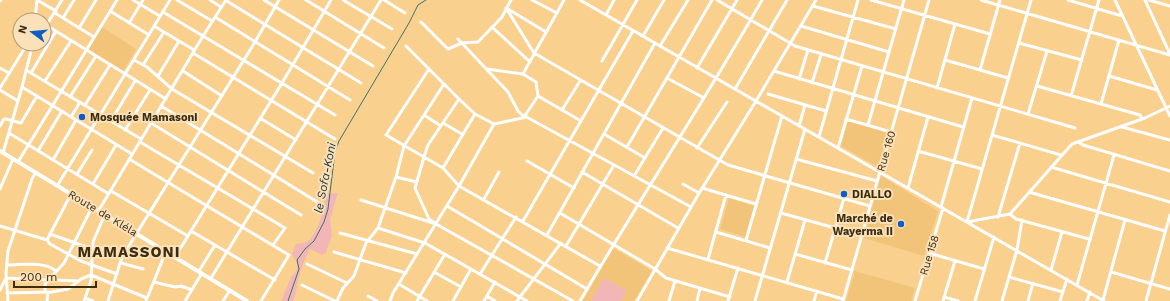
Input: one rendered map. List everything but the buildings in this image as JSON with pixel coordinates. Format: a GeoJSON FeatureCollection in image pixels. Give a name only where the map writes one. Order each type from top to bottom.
{"type":"FeatureCollection","features":[{"type":"Feature","properties":{"kind":"main road","name":"Route de Kléla"},"geometry":{"type":"LineString","coordinates":[[1,152],[247,301]]}},
{"type":"Feature","properties":{"kind":"street"},"geometry":{"type":"LineString","coordinates":[[36,12],[37,0],[94,37]]}},
{"type":"Feature","properties":{"kind":"street"},"geometry":{"type":"LineString","coordinates":[[52,16],[62,0]]}},
{"type":"Feature","properties":{"kind":"street"},"geometry":{"type":"LineString","coordinates":[[64,18],[74,0]]}},
{"type":"Feature","properties":{"kind":"street"},"geometry":{"type":"LineString","coordinates":[[79,28],[96,0]]}},
{"type":"Feature","properties":{"kind":"street"},"geometry":{"type":"LineString","coordinates":[[18,162],[117,0]]}},
{"type":"Feature","properties":{"kind":"street"},"geometry":{"type":"LineString","coordinates":[[133,0],[160,16]]}},
{"type":"Feature","properties":{"kind":"street"},"geometry":{"type":"LineString","coordinates":[[129,23],[143,0]]}},
{"type":"Feature","properties":{"kind":"street"},"geometry":{"type":"LineString","coordinates":[[58,186],[170,0]]}},
{"type":"Feature","properties":{"kind":"street"},"geometry":{"type":"LineString","coordinates":[[177,0],[212,21]]}},
{"type":"Feature","properties":{"kind":"street"},"geometry":{"type":"LineString","coordinates":[[210,0],[221,7]]}},
{"type":"Feature","properties":{"kind":"street"},"geometry":{"type":"LineString","coordinates":[[99,210],[214,17],[226,0],[361,83]]}},
{"type":"Feature","properties":{"kind":"street"},"geometry":{"type":"LineString","coordinates":[[264,0],[373,66]]}},
{"type":"Feature","properties":{"kind":"street"},"geometry":{"type":"LineString","coordinates":[[108,301],[122,257],[138,234],[212,113],[279,0]]}},
{"type":"Feature","properties":{"kind":"street"},"geometry":{"type":"LineString","coordinates":[[306,0],[384,48]]}},
{"type":"Feature","properties":{"kind":"street"},"geometry":{"type":"LineString","coordinates":[[175,256],[282,83],[331,0]]}},
{"type":"Feature","properties":{"kind":"street"},"geometry":{"type":"LineString","coordinates":[[343,0],[392,29]]}},
{"type":"Feature","properties":{"kind":"street"},"geometry":{"type":"LineString","coordinates":[[211,278],[370,17],[382,0],[405,13]]}},
{"type":"Feature","properties":{"kind":"street"},"geometry":{"type":"LineString","coordinates":[[421,22],[448,49],[462,42],[478,42],[502,17],[511,0]]}},
{"type":"Feature","properties":{"kind":"street"},"geometry":{"type":"LineString","coordinates":[[532,0],[557,13]]}},
{"type":"Feature","properties":{"kind":"street"},"geometry":{"type":"LineString","coordinates":[[522,74],[564,0]]}},
{"type":"Feature","properties":{"kind":"street"},"geometry":{"type":"LineString","coordinates":[[580,0],[1104,301],[1125,220]]}},
{"type":"Feature","properties":{"kind":"street"},"geometry":{"type":"LineString","coordinates":[[606,15],[614,0]]}},
{"type":"Feature","properties":{"kind":"street"},"geometry":{"type":"LineString","coordinates":[[602,61],[637,0]]}},
{"type":"Feature","properties":{"kind":"street"},"geometry":{"type":"LineString","coordinates":[[642,36],[664,0]]}},
{"type":"Feature","properties":{"kind":"street"},"geometry":{"type":"LineString","coordinates":[[660,46],[688,0]]}},
{"type":"Feature","properties":{"kind":"street"},"geometry":{"type":"LineString","coordinates":[[627,147],[712,0]]}},
{"type":"Feature","properties":{"kind":"street"},"geometry":{"type":"LineString","coordinates":[[717,0],[795,46],[1075,128]]}},
{"type":"Feature","properties":{"kind":"street"},"geometry":{"type":"LineString","coordinates":[[697,68],[737,0]]}},
{"type":"Feature","properties":{"kind":"street"},"geometry":{"type":"LineString","coordinates":[[580,301],[613,244],[716,79],[762,1],[757,0]]}},
{"type":"Feature","properties":{"kind":"street"},"geometry":{"type":"LineString","coordinates":[[735,89],[787,0]]}},
{"type":"Feature","properties":{"kind":"street"},"geometry":{"type":"LineString","coordinates":[[637,301],[678,228],[816,0]]}},
{"type":"Feature","properties":{"kind":"street"},"geometry":{"type":"LineString","coordinates":[[819,137],[858,0]]}},
{"type":"Feature","properties":{"kind":"street"},"geometry":{"type":"LineString","coordinates":[[871,0],[880,1],[902,9],[990,34]]}},
{"type":"Feature","properties":{"kind":"street"},"geometry":{"type":"LineString","coordinates":[[868,125],[904,0]]}},
{"type":"Feature","properties":{"kind":"street","name":"Rue 160"},"geometry":{"type":"LineString","coordinates":[[843,300],[929,0]]}},
{"type":"Feature","properties":{"kind":"street"},"geometry":{"type":"LineString","coordinates":[[981,0],[1170,55]]}},
{"type":"Feature","properties":{"kind":"street"},"geometry":{"type":"LineString","coordinates":[[980,70],[1000,0]]}},
{"type":"Feature","properties":{"kind":"street"},"geometry":{"type":"LineString","coordinates":[[967,222],[1031,0]]}},
{"type":"Feature","properties":{"kind":"street"},"geometry":{"type":"LineString","coordinates":[[1068,0],[1076,1],[1123,16]]}},
{"type":"Feature","properties":{"kind":"street"},"geometry":{"type":"LineString","coordinates":[[1071,96],[1099,0]]}},
{"type":"Feature","properties":{"kind":"street"},"geometry":{"type":"LineString","coordinates":[[1115,0],[1170,116]]}},
{"type":"Feature","properties":{"kind":"street"},"geometry":{"type":"LineString","coordinates":[[1145,0],[1170,55]]}},
{"type":"Feature","properties":{"kind":"street"},"geometry":{"type":"LineString","coordinates":[[1149,0],[1170,6]]}},
{"type":"Feature","properties":{"kind":"street"},"geometry":{"type":"LineString","coordinates":[[813,6],[896,29]]}},
{"type":"Feature","properties":{"kind":"street"},"geometry":{"type":"LineString","coordinates":[[506,8],[546,32]]}},
{"type":"Feature","properties":{"kind":"street"},"geometry":{"type":"LineString","coordinates":[[506,8],[534,54],[728,165],[870,206]]}},
{"type":"Feature","properties":{"kind":"street"},"geometry":{"type":"LineString","coordinates":[[110,11],[149,35]]}},
{"type":"Feature","properties":{"kind":"street"},"geometry":{"type":"LineString","coordinates":[[163,12],[335,115]]}},
{"type":"Feature","properties":{"kind":"street"},"geometry":{"type":"LineString","coordinates":[[214,17],[350,100]]}},
{"type":"Feature","properties":{"kind":"street"},"geometry":{"type":"LineString","coordinates":[[937,88],[955,24]]}},
{"type":"Feature","properties":{"kind":"street"},"geometry":{"type":"LineString","coordinates":[[154,26],[233,77],[335,139]]}},
{"type":"Feature","properties":{"kind":"street"},"geometry":{"type":"LineString","coordinates":[[801,26],[889,52]]}},
{"type":"Feature","properties":{"kind":"street"},"geometry":{"type":"LineString","coordinates":[[492,27],[529,61]]}},
{"type":"Feature","properties":{"kind":"street"},"geometry":{"type":"LineString","coordinates":[[52,30],[166,99]]}},
{"type":"Feature","properties":{"kind":"street"},"geometry":{"type":"LineString","coordinates":[[31,73],[56,31]]}},
{"type":"Feature","properties":{"kind":"street"},"geometry":{"type":"LineString","coordinates":[[523,222],[633,31]]}},
{"type":"Feature","properties":{"kind":"street"},"geometry":{"type":"LineString","coordinates":[[143,65],[164,32]]}},
{"type":"Feature","properties":{"kind":"street"},"geometry":{"type":"LineString","coordinates":[[458,39],[508,92],[518,111],[525,117],[691,207]]}},
{"type":"Feature","properties":{"kind":"street"},"geometry":{"type":"LineString","coordinates":[[1101,104],[1119,40]]}},
{"type":"Feature","properties":{"kind":"street"},"geometry":{"type":"LineString","coordinates":[[45,81],[71,41]]}},
{"type":"Feature","properties":{"kind":"street"},"geometry":{"type":"LineString","coordinates":[[158,76],[179,41]]}},
{"type":"Feature","properties":{"kind":"street"},"geometry":{"type":"LineString","coordinates":[[547,235],[655,43]]}},
{"type":"Feature","properties":{"kind":"street"},"geometry":{"type":"LineString","coordinates":[[1019,43],[1082,60]]}},
{"type":"Feature","properties":{"kind":"street"},"geometry":{"type":"LineString","coordinates":[[406,46],[475,114],[494,124],[525,117],[538,96],[536,82],[522,74],[486,69]]}},
{"type":"Feature","properties":{"kind":"street"},"geometry":{"type":"LineString","coordinates":[[799,79],[808,50]]}},
{"type":"Feature","properties":{"kind":"street"},"geometry":{"type":"LineString","coordinates":[[1028,114],[1047,51]]}},
{"type":"Feature","properties":{"kind":"street"},"geometry":{"type":"LineString","coordinates":[[18,101],[0,89],[22,52]]}},
{"type":"Feature","properties":{"kind":"street"},"geometry":{"type":"LineString","coordinates":[[1,152],[9,133],[31,52]]}},
{"type":"Feature","properties":{"kind":"street"},"geometry":{"type":"LineString","coordinates":[[812,83],[821,54]]}},
{"type":"Feature","properties":{"kind":"street"},"geometry":{"type":"LineString","coordinates":[[70,97],[96,56]]}},
{"type":"Feature","properties":{"kind":"street"},"geometry":{"type":"LineString","coordinates":[[134,60],[158,76],[172,89],[313,173]]}},
{"type":"Feature","properties":{"kind":"street"},"geometry":{"type":"LineString","coordinates":[[945,60],[1008,78]]}},
{"type":"Feature","properties":{"kind":"street"},"geometry":{"type":"LineString","coordinates":[[85,105],[110,65]]}},
{"type":"Feature","properties":{"kind":"street"},"geometry":{"type":"LineString","coordinates":[[838,148],[862,66]]}},
{"type":"Feature","properties":{"kind":"street"},"geometry":{"type":"LineString","coordinates":[[0,68],[9,73]]}},
{"type":"Feature","properties":{"kind":"street"},"geometry":{"type":"LineString","coordinates":[[429,69],[386,135],[443,168],[459,186],[600,266]]}},
{"type":"Feature","properties":{"kind":"street"},"geometry":{"type":"LineString","coordinates":[[26,70],[100,114],[253,210],[285,228],[273,246]]}},
{"type":"Feature","properties":{"kind":"street"},"geometry":{"type":"LineString","coordinates":[[183,71],[222,96]]}},
{"type":"Feature","properties":{"kind":"street"},"geometry":{"type":"LineString","coordinates":[[774,71],[963,127]]}},
{"type":"Feature","properties":{"kind":"street"},"geometry":{"type":"LineString","coordinates":[[1109,76],[1158,90]]}},
{"type":"Feature","properties":{"kind":"street"},"geometry":{"type":"LineString","coordinates":[[667,78],[704,98]]}},
{"type":"Feature","properties":{"kind":"street"},"geometry":{"type":"LineString","coordinates":[[111,121],[135,81]]}},
{"type":"Feature","properties":{"kind":"street"},"geometry":{"type":"LineString","coordinates":[[562,110],[580,81]]}},
{"type":"Feature","properties":{"kind":"street"},"geometry":{"type":"LineString","coordinates":[[302,285],[338,301],[343,288],[354,276],[368,241],[378,228],[396,177],[404,146],[444,84]]}},
{"type":"Feature","properties":{"kind":"street"},"geometry":{"type":"LineString","coordinates":[[1037,86],[1140,115],[1142,119]]}},
{"type":"Feature","properties":{"kind":"street"},"geometry":{"type":"LineString","coordinates":[[22,87],[132,154]]}},
{"type":"Feature","properties":{"kind":"street"},"geometry":{"type":"LineString","coordinates":[[125,130],[150,90]]}},
{"type":"Feature","properties":{"kind":"street"},"geometry":{"type":"LineString","coordinates":[[768,94],[826,111]]}},
{"type":"Feature","properties":{"kind":"street"},"geometry":{"type":"LineString","coordinates":[[0,126],[4,119],[21,123],[37,96]]}},
{"type":"Feature","properties":{"kind":"street"},"geometry":{"type":"LineString","coordinates":[[538,96],[581,121]]}},
{"type":"Feature","properties":{"kind":"street","name":"Rue 158"},"geometry":{"type":"LineString","coordinates":[[915,301],[942,208],[953,161],[972,98]]}},
{"type":"Feature","properties":{"kind":"street"},"geometry":{"type":"LineString","coordinates":[[459,99],[428,145],[415,188],[429,219],[573,301]]}},
{"type":"Feature","properties":{"kind":"street"},"geometry":{"type":"LineString","coordinates":[[71,117],[80,102]]}},
{"type":"Feature","properties":{"kind":"street"},"geometry":{"type":"LineString","coordinates":[[698,148],[727,102]]}},
{"type":"Feature","properties":{"kind":"street"},"geometry":{"type":"LineString","coordinates":[[799,126],[805,105]]}},
{"type":"Feature","properties":{"kind":"street"},"geometry":{"type":"LineString","coordinates":[[161,106],[319,202]]}},
{"type":"Feature","properties":{"kind":"street"},"geometry":{"type":"LineString","coordinates":[[967,222],[1010,214],[1070,145],[1142,119],[1170,106]]}},
{"type":"Feature","properties":{"kind":"street"},"geometry":{"type":"LineString","coordinates":[[38,151],[62,111]]}},
{"type":"Feature","properties":{"kind":"street"},"geometry":{"type":"LineString","coordinates":[[443,168],[475,114]]}},
{"type":"Feature","properties":{"kind":"street"},"geometry":{"type":"LineString","coordinates":[[424,115],[462,134]]}},
{"type":"Feature","properties":{"kind":"street"},"geometry":{"type":"LineString","coordinates":[[746,240],[782,116]]}},
{"type":"Feature","properties":{"kind":"street"},"geometry":{"type":"LineString","coordinates":[[908,188],[928,117]]}},
{"type":"Feature","properties":{"kind":"street"},"geometry":{"type":"LineString","coordinates":[[260,118],[296,140]]}},
{"type":"Feature","properties":{"kind":"street"},"geometry":{"type":"LineString","coordinates":[[846,119],[891,132]]}},
{"type":"Feature","properties":{"kind":"street"},"geometry":{"type":"LineString","coordinates":[[53,160],[76,120]]}},
{"type":"Feature","properties":{"kind":"street"},"geometry":{"type":"LineString","coordinates":[[151,123],[301,215]]}},
{"type":"Feature","properties":{"kind":"street"},"geometry":{"type":"LineString","coordinates":[[390,301],[398,284],[425,243],[494,124]]}},
{"type":"Feature","properties":{"kind":"street"},"geometry":{"type":"LineString","coordinates":[[1122,126],[1170,140]]}},
{"type":"Feature","properties":{"kind":"street"},"geometry":{"type":"LineString","coordinates":[[634,176],[663,128]]}},
{"type":"Feature","properties":{"kind":"street"},"geometry":{"type":"LineString","coordinates":[[755,301],[805,130]]}},
{"type":"Feature","properties":{"kind":"street"},"geometry":{"type":"LineString","coordinates":[[9,133],[93,184],[188,236]]}},
{"type":"Feature","properties":{"kind":"street"},"geometry":{"type":"LineString","coordinates":[[604,134],[645,158]]}},
{"type":"Feature","properties":{"kind":"street"},"geometry":{"type":"LineString","coordinates":[[992,135],[1061,155]]}},
{"type":"Feature","properties":{"kind":"street"},"geometry":{"type":"LineString","coordinates":[[1078,142],[1083,146],[1170,171]]}},
{"type":"Feature","properties":{"kind":"street"},"geometry":{"type":"LineString","coordinates":[[998,217],[1020,143]]}},
{"type":"Feature","properties":{"kind":"street"},"geometry":{"type":"LineString","coordinates":[[93,184],[116,145]]}},
{"type":"Feature","properties":{"kind":"street"},"geometry":{"type":"LineString","coordinates":[[77,174],[92,150]]}},
{"type":"Feature","properties":{"kind":"street"},"geometry":{"type":"LineString","coordinates":[[918,151],[982,169]]}},
{"type":"Feature","properties":{"kind":"street"},"geometry":{"type":"LineString","coordinates":[[1077,285],[1114,155]]}},
{"type":"Feature","properties":{"kind":"street"},"geometry":{"type":"LineString","coordinates":[[0,189],[13,159]]}},
{"type":"Feature","properties":{"kind":"street"},"geometry":{"type":"LineString","coordinates":[[129,159],[289,255],[261,301]]}},
{"type":"Feature","properties":{"kind":"street"},"geometry":{"type":"LineString","coordinates":[[796,159],[877,181]]}},
{"type":"Feature","properties":{"kind":"street"},"geometry":{"type":"LineString","coordinates":[[527,161],[574,188]]}},
{"type":"Feature","properties":{"kind":"street"},"geometry":{"type":"LineString","coordinates":[[566,246],[614,165]]}},
{"type":"Feature","properties":{"kind":"street"},"geometry":{"type":"LineString","coordinates":[[1051,167],[1170,202]]}},
{"type":"Feature","properties":{"kind":"street"},"geometry":{"type":"LineString","coordinates":[[8,301],[6,273],[8,250],[32,179],[36,172]]}},
{"type":"Feature","properties":{"kind":"street"},"geometry":{"type":"LineString","coordinates":[[484,199],[499,172]]}},
{"type":"Feature","properties":{"kind":"street"},"geometry":{"type":"LineString","coordinates":[[582,172],[678,228]]}},
{"type":"Feature","properties":{"kind":"street"},"geometry":{"type":"LineString","coordinates":[[396,177],[417,182]]}},
{"type":"Feature","properties":{"kind":"street"},"geometry":{"type":"LineString","coordinates":[[683,184],[699,193]]}},
{"type":"Feature","properties":{"kind":"street"},"geometry":{"type":"LineString","coordinates":[[702,188],[756,204]]}},
{"type":"Feature","properties":{"kind":"street"},"geometry":{"type":"LineString","coordinates":[[1029,192],[1165,231]]}},
{"type":"Feature","properties":{"kind":"street"},"geometry":{"type":"LineString","coordinates":[[47,240],[71,194]]}},
{"type":"Feature","properties":{"kind":"street"},"geometry":{"type":"LineString","coordinates":[[708,259],[726,195]]}},
{"type":"Feature","properties":{"kind":"street"},"geometry":{"type":"LineString","coordinates":[[825,263],[844,198]]}},
{"type":"Feature","properties":{"kind":"street"},"geometry":{"type":"LineString","coordinates":[[361,200],[436,224]]}},
{"type":"Feature","properties":{"kind":"street"},"geometry":{"type":"LineString","coordinates":[[447,206],[587,289]]}},
{"type":"Feature","properties":{"kind":"street"},"geometry":{"type":"LineString","coordinates":[[47,301],[45,284],[64,263],[92,207]]}},
{"type":"Feature","properties":{"kind":"street"},"geometry":{"type":"LineString","coordinates":[[560,213],[655,269],[666,278],[730,297]]}},
{"type":"Feature","properties":{"kind":"street"},"geometry":{"type":"LineString","coordinates":[[781,213],[835,228]]}},
{"type":"Feature","properties":{"kind":"street"},"geometry":{"type":"LineString","coordinates":[[94,301],[84,299],[91,281],[93,242],[105,214]]}},
{"type":"Feature","properties":{"kind":"street"},"geometry":{"type":"LineString","coordinates":[[1010,214],[1022,220],[1089,239]]}},
{"type":"Feature","properties":{"kind":"street"},"geometry":{"type":"LineString","coordinates":[[1146,301],[1170,216]]}},
{"type":"Feature","properties":{"kind":"street"},"geometry":{"type":"LineString","coordinates":[[480,274],[516,218]]}},
{"type":"Feature","properties":{"kind":"street"},"geometry":{"type":"LineString","coordinates":[[787,282],[805,220]]}},
{"type":"Feature","properties":{"kind":"street"},"geometry":{"type":"LineString","coordinates":[[1002,301],[1017,250],[1022,220]]}},
{"type":"Feature","properties":{"kind":"street"},"geometry":{"type":"LineString","coordinates":[[0,226],[47,240],[50,244],[69,254],[92,265],[117,274]]}},
{"type":"Feature","properties":{"kind":"street"},"geometry":{"type":"LineString","coordinates":[[378,228],[425,243],[527,301]]}},
{"type":"Feature","properties":{"kind":"street"},"geometry":{"type":"LineString","coordinates":[[191,231],[275,280]]}},
{"type":"Feature","properties":{"kind":"street"},"geometry":{"type":"LineString","coordinates":[[716,232],[770,248]]}},
{"type":"Feature","properties":{"kind":"street"},"geometry":{"type":"LineString","coordinates":[[1051,270],[1062,232]]}},
{"type":"Feature","properties":{"kind":"street"},"geometry":{"type":"LineString","coordinates":[[50,234],[92,249]]}},
{"type":"Feature","properties":{"kind":"street"},"geometry":{"type":"LineString","coordinates":[[340,234],[417,254]]}},
{"type":"Feature","properties":{"kind":"street"},"geometry":{"type":"LineString","coordinates":[[975,301],[994,237]]}},
{"type":"Feature","properties":{"kind":"street"},"geometry":{"type":"LineString","coordinates":[[517,301],[561,243]]}},
{"type":"Feature","properties":{"kind":"street"},"geometry":{"type":"LineString","coordinates":[[185,301],[215,245]]}},
{"type":"Feature","properties":{"kind":"street"},"geometry":{"type":"LineString","coordinates":[[102,248],[122,257]]}},
{"type":"Feature","properties":{"kind":"street"},"geometry":{"type":"LineString","coordinates":[[667,248],[787,282],[843,300]]}},
{"type":"Feature","properties":{"kind":"street"},"geometry":{"type":"LineString","coordinates":[[7,293],[68,290],[79,281],[91,275],[147,300],[166,252]]}},
{"type":"Feature","properties":{"kind":"street"},"geometry":{"type":"LineString","coordinates":[[334,252],[406,273]]}},
{"type":"Feature","properties":{"kind":"street"},"geometry":{"type":"LineString","coordinates":[[929,253],[984,269]]}},
{"type":"Feature","properties":{"kind":"street"},"geometry":{"type":"LineString","coordinates":[[417,301],[444,254]]}},
{"type":"Feature","properties":{"kind":"street"},"geometry":{"type":"LineString","coordinates":[[795,254],[852,270]]}},
{"type":"Feature","properties":{"kind":"street"},"geometry":{"type":"LineString","coordinates":[[955,261],[944,299],[958,301]]}},
{"type":"Feature","properties":{"kind":"street"},"geometry":{"type":"LineString","coordinates":[[120,263],[143,269]]}},
{"type":"Feature","properties":{"kind":"street"},"geometry":{"type":"LineString","coordinates":[[307,264],[347,283]]}},
{"type":"Feature","properties":{"kind":"street"},"geometry":{"type":"LineString","coordinates":[[7,265],[38,265],[50,267],[56,271]]}},
{"type":"Feature","properties":{"kind":"street"},"geometry":{"type":"LineString","coordinates":[[728,301],[738,268]]}},
{"type":"Feature","properties":{"kind":"street"},"geometry":{"type":"LineString","coordinates":[[453,301],[471,269]]}},
{"type":"Feature","properties":{"kind":"street"},"geometry":{"type":"LineString","coordinates":[[0,272],[6,273]]}},
{"type":"Feature","properties":{"kind":"street"},"geometry":{"type":"LineString","coordinates":[[434,272],[461,287]]}},
{"type":"Feature","properties":{"kind":"street"},"geometry":{"type":"LineString","coordinates":[[1111,272],[1170,290]]}},
{"type":"Feature","properties":{"kind":"street"},"geometry":{"type":"LineString","coordinates":[[1009,277],[1063,292]]}},
{"type":"Feature","properties":{"kind":"street"},"geometry":{"type":"LineString","coordinates":[[6,278],[79,281]]}},
{"type":"Feature","properties":{"kind":"street"},"geometry":{"type":"LineString","coordinates":[[0,290],[6,278]]}},
{"type":"Feature","properties":{"kind":"street"},"geometry":{"type":"LineString","coordinates":[[1060,301],[1067,279]]}},
{"type":"Feature","properties":{"kind":"street"},"geometry":{"type":"LineString","coordinates":[[669,301],[675,281]]}},
{"type":"Feature","properties":{"kind":"street"},"geometry":{"type":"LineString","coordinates":[[154,282],[175,287],[181,286],[192,290]]}},
{"type":"Feature","properties":{"kind":"street"},"geometry":{"type":"LineString","coordinates":[[484,301],[495,282]]}},
{"type":"Feature","properties":{"kind":"street"},"geometry":{"type":"LineString","coordinates":[[398,284],[427,301]]}},
{"type":"Feature","properties":{"kind":"street"},"geometry":{"type":"LineString","coordinates":[[1028,301],[1033,284]]}},
{"type":"Feature","properties":{"kind":"street"},"geometry":{"type":"LineString","coordinates":[[697,301],[700,288]]}},
{"type":"Feature","properties":{"kind":"street"},"geometry":{"type":"LineString","coordinates":[[223,301],[230,290]]}},
{"type":"Feature","properties":{"kind":"street"},"geometry":{"type":"LineString","coordinates":[[814,301],[817,291]]}},
{"type":"Feature","properties":{"kind":"street"},"geometry":{"type":"LineString","coordinates":[[1087,301],[1090,292]]}},
{"type":"Feature","properties":{"kind":"street"},"geometry":{"type":"LineString","coordinates":[[368,296],[377,301]]}},
{"type":"Feature","properties":{"kind":"street"},"geometry":{"type":"LineString","coordinates":[[487,296],[495,301]]}},
{"type":"Feature","properties":{"kind":"shaded area"},"geometry":{"type":"Polygon","coordinates":[[[102,27],[136,49],[123,71],[88,49],[102,27]]]}},
{"type":"Feature","properties":{"kind":"shaded area"},"geometry":{"type":"Polygon","coordinates":[[[848,121],[888,132],[878,167],[841,146],[848,121]]]}},
{"type":"Feature","properties":{"kind":"shaded area","name":"Marché de Wayerma II"},"geometry":{"type":"Polygon","coordinates":[[[881,176],[938,211],[924,256],[864,238],[881,176]]]}},
{"type":"Feature","properties":{"kind":"shaded area"},"geometry":{"type":"Polygon","coordinates":[[[338,193],[330,219],[332,236],[326,252],[322,255],[310,249],[299,275],[293,301],[281,301],[298,265],[292,254],[296,244],[307,242],[316,231],[321,219],[326,194],[338,193]]]}},
{"type":"Feature","properties":{"kind":"shaded area"},"geometry":{"type":"Polygon","coordinates":[[[729,198],[754,206],[746,237],[720,229],[729,198]]]}},
{"type":"Feature","properties":{"kind":"shaded area"},"geometry":{"type":"Polygon","coordinates":[[[613,248],[652,271],[634,301],[583,301],[613,248]]]}},
{"type":"Feature","properties":{"kind":"shaded area"},"geometry":{"type":"Polygon","coordinates":[[[855,271],[915,288],[911,301],[846,301],[855,271]]]}},
{"type":"Feature","properties":{"kind":"shaded area"},"geometry":{"type":"Polygon","coordinates":[[[604,278],[627,291],[621,301],[591,301],[604,278]]]}},
{"type":"Feature","properties":{"kind":"waterway","name":"le Sofa-Koni"},"geometry":{"type":"LineString","coordinates":[[288,301],[299,269],[297,260],[305,249],[314,241],[324,222],[328,209],[335,152],[339,141],[409,23],[418,5],[426,0]]}},
{"type":"Feature","properties":{"kind":"place","name":"Mosquée Mamasoni"},"geometry":{"type":"Point","coordinates":[82,117]}},
{"type":"Feature","properties":{"kind":"place","name":"DIALLO"},"geometry":{"type":"Point","coordinates":[844,194]}},
{"type":"Feature","properties":{"kind":"place","name":"Marché de Wayerma II"},"geometry":{"type":"Point","coordinates":[901,224]}},
{"type":"Feature","properties":{"kind":"district","name":"MAMASSONI"},"geometry":{"type":"Point","coordinates":[129,252]}}]}
